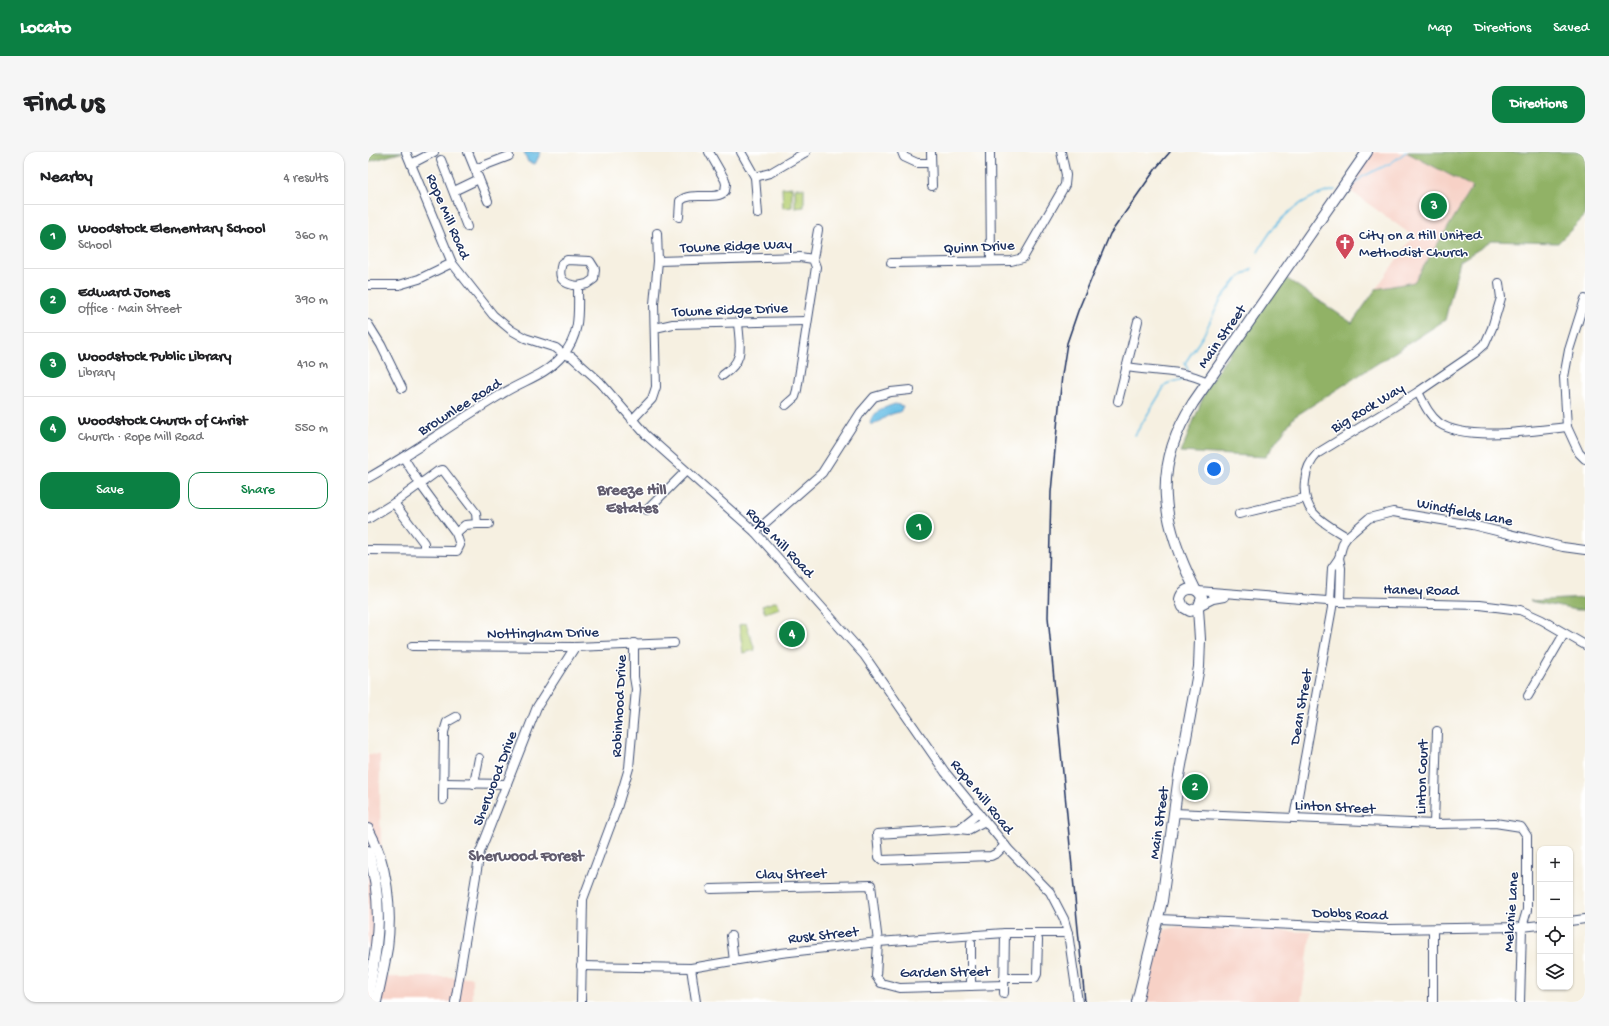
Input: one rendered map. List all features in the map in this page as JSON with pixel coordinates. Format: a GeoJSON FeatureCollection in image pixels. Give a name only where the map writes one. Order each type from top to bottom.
{"type":"FeatureCollection","features":[{"type":"Feature","properties":{"kind":"main road","name":"Main Street"},"geometry":{"type":"LineString","coordinates":[[1199,644],[1192,616],[1184,608],[1180,601],[1183,580],[1180,559],[1167,513],[1167,467],[1172,444],[1180,424],[1207,382],[1367,152]]}},
{"type":"Feature","properties":{"kind":"main road","name":"Main Street"},"geometry":{"type":"LineString","coordinates":[[1137,1002],[1159,919],[1174,813],[1197,685],[1200,607],[1202,596],[1196,590],[1180,559]]}},
{"type":"Feature","properties":{"kind":"main road"},"geometry":{"type":"LineString","coordinates":[[1182,593],[1188,589],[1196,590]]}},
{"type":"Feature","properties":{"kind":"main road"},"geometry":{"type":"LineString","coordinates":[[1184,608],[1192,611],[1200,607]]}},
{"type":"Feature","properties":{"kind":"main road"},"geometry":{"type":"LineString","coordinates":[[368,829],[381,860],[386,886],[389,916],[387,947],[376,1002]]}},
{"type":"Feature","properties":{"kind":"main road"},"geometry":{"type":"LineString","coordinates":[[368,852],[377,888],[379,916],[378,946],[368,995]]}},
{"type":"Feature","properties":{"kind":"street","name":"Rope Mill Road"},"geometry":{"type":"LineString","coordinates":[[406,152],[452,263],[478,298],[493,315],[511,330],[525,338],[556,348],[564,354],[572,357],[600,382],[632,420],[685,472],[755,532],[864,655],[945,772],[1005,845],[1050,892],[1064,919],[1068,933],[1078,1002]]}},
{"type":"Feature","properties":{"kind":"street"},"geometry":{"type":"LineString","coordinates":[[411,164],[434,152]]}},
{"type":"Feature","properties":{"kind":"street"},"geometry":{"type":"LineString","coordinates":[[468,152],[488,201]]}},
{"type":"Feature","properties":{"kind":"street"},"geometry":{"type":"LineString","coordinates":[[679,217],[679,203],[686,196],[720,195],[725,191],[725,180],[709,152]]}},
{"type":"Feature","properties":{"kind":"street"},"geometry":{"type":"LineString","coordinates":[[741,152],[755,177],[758,214]]}},
{"type":"Feature","properties":{"kind":"street"},"geometry":{"type":"LineString","coordinates":[[755,177],[770,174],[806,152]]}},
{"type":"Feature","properties":{"kind":"street"},"geometry":{"type":"LineString","coordinates":[[902,152],[904,157],[911,161],[931,163]]}},
{"type":"Feature","properties":{"kind":"street"},"geometry":{"type":"LineString","coordinates":[[931,152],[932,186]]}},
{"type":"Feature","properties":{"kind":"street"},"geometry":{"type":"LineString","coordinates":[[990,152],[991,261]]}},
{"type":"Feature","properties":{"kind":"street","name":"Quinn Drive"},"geometry":{"type":"LineString","coordinates":[[890,263],[1018,260],[1028,251],[1065,185],[1066,174],[1061,152]]}},
{"type":"Feature","properties":{"kind":"street"},"geometry":{"type":"LineString","coordinates":[[475,170],[509,156]]}},
{"type":"Feature","properties":{"kind":"street"},"geometry":{"type":"LineString","coordinates":[[441,160],[467,227]]}},
{"type":"Feature","properties":{"kind":"street"},"geometry":{"type":"LineString","coordinates":[[454,191],[479,180]]}},
{"type":"Feature","properties":{"kind":"street"},"geometry":{"type":"LineString","coordinates":[[813,259],[818,230]]}},
{"type":"Feature","properties":{"kind":"street"},"geometry":{"type":"LineString","coordinates":[[632,420],[646,407],[655,392],[657,376],[654,304],[658,261],[657,233]]}},
{"type":"Feature","properties":{"kind":"street","name":"Towne Ridge Way"},"geometry":{"type":"LineString","coordinates":[[658,261],[800,257],[813,259],[816,267],[797,390],[795,397],[786,405]]}},
{"type":"Feature","properties":{"kind":"street"},"geometry":{"type":"LineString","coordinates":[[567,260],[590,260],[595,270],[594,279],[587,284],[578,286],[569,285],[562,279],[559,272],[562,263],[567,260]]}},
{"type":"Feature","properties":{"kind":"street"},"geometry":{"type":"LineString","coordinates":[[368,285],[399,285],[419,280],[452,263]]}},
{"type":"Feature","properties":{"kind":"street","name":"Big Rock Way"},"geometry":{"type":"LineString","coordinates":[[1305,498],[1307,470],[1312,459],[1318,453],[1418,392],[1475,353],[1485,344],[1492,328],[1501,298],[1499,283]]}},
{"type":"Feature","properties":{"kind":"street","name":"Brownlee Road"},"geometry":{"type":"LineString","coordinates":[[368,478],[404,458],[503,393],[542,374],[564,354],[577,330],[578,286]]}},
{"type":"Feature","properties":{"kind":"street"},"geometry":{"type":"LineString","coordinates":[[1585,299],[1569,350],[1564,377],[1567,427],[1579,453],[1585,459]]}},
{"type":"Feature","properties":{"kind":"street","name":"Towne Ridge Drive"},"geometry":{"type":"LineString","coordinates":[[655,328],[673,324],[807,321]]}},
{"type":"Feature","properties":{"kind":"street"},"geometry":{"type":"LineString","coordinates":[[1118,401],[1138,321]]}},
{"type":"Feature","properties":{"kind":"street"},"geometry":{"type":"LineString","coordinates":[[723,375],[734,368],[739,359],[738,323]]}},
{"type":"Feature","properties":{"kind":"street"},"geometry":{"type":"LineString","coordinates":[[368,324],[381,345],[402,388]]}},
{"type":"Feature","properties":{"kind":"street"},"geometry":{"type":"LineString","coordinates":[[1126,367],[1200,377],[1207,382]]}},
{"type":"Feature","properties":{"kind":"street"},"geometry":{"type":"LineString","coordinates":[[755,532],[822,473],[861,412],[874,397],[891,392],[910,390]]}},
{"type":"Feature","properties":{"kind":"street"},"geometry":{"type":"LineString","coordinates":[[1418,392],[1428,411],[1440,423],[1454,429],[1473,432],[1511,433],[1567,427]]}},
{"type":"Feature","properties":{"kind":"street"},"geometry":{"type":"LineString","coordinates":[[368,550],[457,551],[460,540],[420,484],[404,458]]}},
{"type":"Feature","properties":{"kind":"street"},"geometry":{"type":"LineString","coordinates":[[368,518],[394,503],[438,471],[443,470],[476,513],[477,524]]}},
{"type":"Feature","properties":{"kind":"street"},"geometry":{"type":"LineString","coordinates":[[646,510],[685,472]]}},
{"type":"Feature","properties":{"kind":"street"},"geometry":{"type":"LineString","coordinates":[[1239,514],[1305,498],[1311,511],[1321,521],[1347,537],[1339,558],[1341,568],[1334,602]]}},
{"type":"Feature","properties":{"kind":"street"},"geometry":{"type":"LineString","coordinates":[[394,503],[424,543],[424,550]]}},
{"type":"Feature","properties":{"kind":"street","name":"Windfields Lane"},"geometry":{"type":"LineString","coordinates":[[1347,537],[1368,518],[1393,512],[1472,525],[1563,547],[1585,550]]}},
{"type":"Feature","properties":{"kind":"street"},"geometry":{"type":"LineString","coordinates":[[456,533],[465,525],[489,524]]}},
{"type":"Feature","properties":{"kind":"street","name":"Haney Road"},"geometry":{"type":"LineString","coordinates":[[1196,590],[1334,602],[1480,605],[1520,610],[1542,620],[1585,645]]}},
{"type":"Feature","properties":{"kind":"street","name":"Haney Road"},"geometry":{"type":"LineString","coordinates":[[1200,607],[1213,599],[1248,595]]}},
{"type":"Feature","properties":{"kind":"street","name":"Dean Street"},"geometry":{"type":"LineString","coordinates":[[1294,818],[1334,602]]}},
{"type":"Feature","properties":{"kind":"street"},"geometry":{"type":"LineString","coordinates":[[1528,696],[1564,634]]}},
{"type":"Feature","properties":{"kind":"street","name":"Nottingham Drive"},"geometry":{"type":"LineString","coordinates":[[412,646],[575,646],[634,643],[674,643]]}},
{"type":"Feature","properties":{"kind":"street","name":"Robinhood Drive"},"geometry":{"type":"LineString","coordinates":[[581,1002],[583,899],[617,808],[629,768],[636,689],[634,677],[634,643]]}},
{"type":"Feature","properties":{"kind":"street","name":"Sherwood Drive"},"geometry":{"type":"LineString","coordinates":[[455,1002],[480,852],[536,707],[575,646]]}},
{"type":"Feature","properties":{"kind":"street"},"geometry":{"type":"LineString","coordinates":[[443,800],[444,732],[447,722],[456,717]]}},
{"type":"Feature","properties":{"kind":"street","name":"Linton Court"},"geometry":{"type":"LineString","coordinates":[[1434,824],[1437,731]]}},
{"type":"Feature","properties":{"kind":"street"},"geometry":{"type":"LineString","coordinates":[[474,784],[479,758]]}},
{"type":"Feature","properties":{"kind":"street"},"geometry":{"type":"LineString","coordinates":[[444,783],[507,784]]}},
{"type":"Feature","properties":{"kind":"street"},"geometry":{"type":"LineString","coordinates":[[959,829],[979,813]]}},
{"type":"Feature","properties":{"kind":"street","name":"Linton Street"},"geometry":{"type":"LineString","coordinates":[[1174,813],[1434,824],[1495,823]]}},
{"type":"Feature","properties":{"kind":"street"},"geometry":{"type":"LineString","coordinates":[[985,821],[968,830],[959,829],[877,834],[879,857],[882,860],[991,856],[1005,845]]}},
{"type":"Feature","properties":{"kind":"street","name":"Melanie Lane"},"geometry":{"type":"LineString","coordinates":[[1495,823],[1521,827],[1527,836],[1527,910],[1522,927],[1520,1002]]}},
{"type":"Feature","properties":{"kind":"street","name":"Clay Street"},"geometry":{"type":"LineString","coordinates":[[711,889],[871,885]]}},
{"type":"Feature","properties":{"kind":"street","name":"Garden Street"},"geometry":{"type":"LineString","coordinates":[[871,885],[878,942],[876,976],[881,983],[900,988],[970,986],[1035,978],[1038,940]]}},
{"type":"Feature","properties":{"kind":"street","name":"Dobbs Road"},"geometry":{"type":"LineString","coordinates":[[1159,919],[1367,929],[1522,927],[1537,924]]}},
{"type":"Feature","properties":{"kind":"street"},"geometry":{"type":"LineString","coordinates":[[1573,921],[1585,920]]}},
{"type":"Feature","properties":{"kind":"street"},"geometry":{"type":"LineString","coordinates":[[1433,929],[1433,1002]]}},
{"type":"Feature","properties":{"kind":"street"},"geometry":{"type":"LineString","coordinates":[[1004,993],[1005,933]]}},
{"type":"Feature","properties":{"kind":"street","name":"Rusk Street"},"geometry":{"type":"LineString","coordinates":[[581,966],[691,968],[781,953],[878,942],[1005,933],[1068,933]]}},
{"type":"Feature","properties":{"kind":"street"},"geometry":{"type":"LineString","coordinates":[[731,936],[734,961]]}},
{"type":"Feature","properties":{"kind":"street"},"geometry":{"type":"LineString","coordinates":[[970,986],[971,943]]}},
{"type":"Feature","properties":{"kind":"street"},"geometry":{"type":"LineString","coordinates":[[691,968],[696,1002]]}},
{"type":"Feature","properties":{"kind":"shaded area"},"geometry":{"type":"Polygon","coordinates":[[[1372,152],[1406,152],[1473,187],[1414,283],[1376,289],[1413,236],[1348,189],[1372,152]]]}},
{"type":"Feature","properties":{"kind":"shaded area"},"geometry":{"type":"Polygon","coordinates":[[[368,754],[380,755],[385,977],[472,977],[472,1002],[368,1002],[368,754]]]}},
{"type":"Feature","properties":{"kind":"shaded area"},"geometry":{"type":"Polygon","coordinates":[[[1175,927],[1311,932],[1301,1002],[1143,1002],[1164,930],[1175,927]]]}},
{"type":"Feature","properties":{"kind":"green space"},"geometry":{"type":"Polygon","coordinates":[[[368,152],[403,152],[368,162],[368,152]]]}},
{"type":"Feature","properties":{"kind":"green space"},"geometry":{"type":"Polygon","coordinates":[[[1406,152],[1585,152],[1585,216],[1558,243],[1492,241],[1460,261],[1445,320],[1294,417],[1265,457],[1181,452],[1208,385],[1283,276],[1352,323],[1376,289],[1414,282],[1473,187],[1406,152]]]}},
{"type":"Feature","properties":{"kind":"green space"},"geometry":{"type":"Polygon","coordinates":[[[792,187],[792,207],[783,208],[782,188],[792,187]]]}},
{"type":"Feature","properties":{"kind":"green space"},"geometry":{"type":"Polygon","coordinates":[[[795,188],[804,188],[804,207],[795,208],[795,188]]]}},
{"type":"Feature","properties":{"kind":"green space"},"geometry":{"type":"Polygon","coordinates":[[[1585,598],[1585,610],[1576,610],[1530,601],[1585,598]]]}},
{"type":"Feature","properties":{"kind":"green space"},"geometry":{"type":"Polygon","coordinates":[[[777,601],[780,608],[765,613],[762,606],[777,601]]]}},
{"type":"Feature","properties":{"kind":"green space"},"geometry":{"type":"Polygon","coordinates":[[[746,623],[755,650],[743,653],[739,625],[746,623]]]}},
{"type":"Feature","properties":{"kind":"water"},"geometry":{"type":"Polygon","coordinates":[[[524,152],[541,152],[535,164],[528,162],[524,152]]]}},
{"type":"Feature","properties":{"kind":"water"},"geometry":{"type":"Polygon","coordinates":[[[895,404],[903,406],[900,412],[889,415],[873,425],[870,423],[877,413],[895,404]]]}},
{"type":"Feature","properties":{"kind":"waterway"},"geometry":{"type":"LineString","coordinates":[[1348,188],[1352,187],[1362,177],[1391,163],[1406,152]]}},
{"type":"Feature","properties":{"kind":"waterway"},"geometry":{"type":"LineString","coordinates":[[1258,252],[1272,230],[1289,212],[1310,198],[1335,190]]}},
{"type":"Feature","properties":{"kind":"waterway"},"geometry":{"type":"LineString","coordinates":[[1188,370],[1185,363],[1203,336],[1221,299],[1236,280],[1252,269]]}},
{"type":"Feature","properties":{"kind":"waterway"},"geometry":{"type":"LineString","coordinates":[[1135,435],[1166,384],[1183,379]]}},
{"type":"Feature","properties":{"kind":"railway"},"geometry":{"type":"LineString","coordinates":[[1085,1002],[1048,617],[1051,492],[1062,375],[1067,343],[1078,311],[1110,234],[1157,167],[1170,152]]}},
{"type":"Feature","properties":{"kind":"place","name":"Woodstock Public Library"},"geometry":{"type":"Point","coordinates":[1434,206]}},
{"type":"Feature","properties":{"kind":"place","name":"City on a Hill United Methodist Church"},"geometry":{"type":"Point","coordinates":[1345,260]}},
{"type":"Feature","properties":{"kind":"place","name":"Woodstock Elementary School"},"geometry":{"type":"Point","coordinates":[919,527]}},
{"type":"Feature","properties":{"kind":"place","name":"Woodstock Church of Christ"},"geometry":{"type":"Point","coordinates":[792,634]}},
{"type":"Feature","properties":{"kind":"place","name":"Edward Jones"},"geometry":{"type":"Point","coordinates":[1195,787]}},
{"type":"Feature","properties":{"kind":"district","name":"Breeze Hill Estates"},"geometry":{"type":"Point","coordinates":[632,497]}},
{"type":"Feature","properties":{"kind":"district","name":"Sherwood Forest"},"geometry":{"type":"Point","coordinates":[526,854]}}]}
